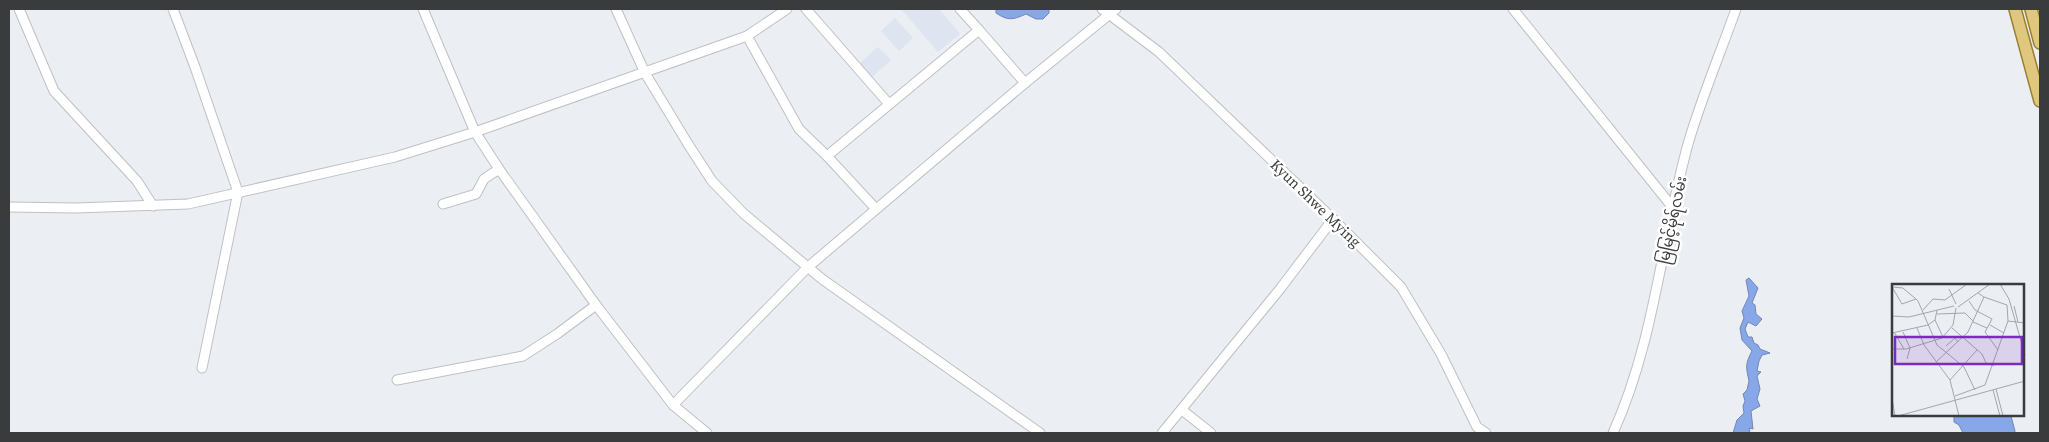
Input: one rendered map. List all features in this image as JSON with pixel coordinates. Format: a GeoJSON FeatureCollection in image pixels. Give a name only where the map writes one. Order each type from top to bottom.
{"type":"FeatureCollection","features":[{"type":"Feature","properties":{"kind":"main road"},"geometry":{"type":"LineString","coordinates":[[2015,9],[2040,101]]}},
{"type":"Feature","properties":{"kind":"main road"},"geometry":{"type":"LineString","coordinates":[[2031,9],[2040,43]]}},
{"type":"Feature","properties":{"kind":"street"},"geometry":{"type":"LineString","coordinates":[[19,9],[54,91],[137,181],[153,206]]}},
{"type":"Feature","properties":{"kind":"street"},"geometry":{"type":"LineString","coordinates":[[173,9],[196,67],[238,192],[202,368]]}},
{"type":"Feature","properties":{"kind":"street"},"geometry":{"type":"LineString","coordinates":[[423,9],[475,132],[499,169],[596,305],[673,405],[707,433]]}},
{"type":"Feature","properties":{"kind":"street"},"geometry":{"type":"LineString","coordinates":[[616,9],[644,73],[712,181],[743,213],[822,279],[1040,433]]}},
{"type":"Feature","properties":{"kind":"street"},"geometry":{"type":"LineString","coordinates":[[9,207],[76,208],[188,204],[395,157],[475,132],[747,36],[787,9]]}},
{"type":"Feature","properties":{"kind":"street"},"geometry":{"type":"LineString","coordinates":[[806,9],[890,104]]}},
{"type":"Feature","properties":{"kind":"street"},"geometry":{"type":"LineString","coordinates":[[960,9],[1025,83]]}},
{"type":"Feature","properties":{"kind":"street"},"geometry":{"type":"LineString","coordinates":[[1513,9],[1674,209]]}},
{"type":"Feature","properties":{"kind":"street","name":"မြမြင့်မိုရ်လမ်း"},"geometry":{"type":"LineString","coordinates":[[1613,433],[1627,401],[1649,326],[1688,144],[1736,9]]}},
{"type":"Feature","properties":{"kind":"street"},"geometry":{"type":"LineString","coordinates":[[673,405],[808,267],[1109,11]]}},
{"type":"Feature","properties":{"kind":"street","name":"Kyun Shwe Mying"},"geometry":{"type":"LineString","coordinates":[[1109,11],[1159,52],[1333,219],[1401,288],[1441,354],[1477,427],[1486,433]]}},
{"type":"Feature","properties":{"kind":"street"},"geometry":{"type":"LineString","coordinates":[[827,156],[979,30]]}},
{"type":"Feature","properties":{"kind":"street"},"geometry":{"type":"LineString","coordinates":[[747,36],[799,129],[876,209]]}},
{"type":"Feature","properties":{"kind":"street"},"geometry":{"type":"LineString","coordinates":[[444,204],[476,194],[484,179],[499,169]]}},
{"type":"Feature","properties":{"kind":"street"},"geometry":{"type":"LineString","coordinates":[[1162,433],[1280,289],[1333,219]]}},
{"type":"Feature","properties":{"kind":"street"},"geometry":{"type":"LineString","coordinates":[[397,380],[523,356],[596,305]]}},
{"type":"Feature","properties":{"kind":"street"},"geometry":{"type":"LineString","coordinates":[[1182,410],[1211,433]]}},
{"type":"Feature","properties":{"kind":"shaded area"},"geometry":{"type":"Polygon","coordinates":[[[901,9],[939,9],[960,34],[938,52],[901,9]]]}},
{"type":"Feature","properties":{"kind":"shaded area"},"geometry":{"type":"Polygon","coordinates":[[[895,18],[913,38],[899,51],[881,31],[895,18]]]}},
{"type":"Feature","properties":{"kind":"shaded area"},"geometry":{"type":"Polygon","coordinates":[[[878,47],[891,60],[871,78],[859,64],[878,47]]]}},
{"type":"Feature","properties":{"kind":"water"},"geometry":{"type":"Polygon","coordinates":[[[996,9],[1049,9],[1049,13],[1043,19],[1036,19],[1026,14],[1011,19],[996,13],[996,9]]]}},
{"type":"Feature","properties":{"kind":"water"},"geometry":{"type":"Polygon","coordinates":[[[1749,278],[1758,288],[1752,303],[1755,305],[1756,314],[1762,319],[1756,326],[1748,322],[1745,329],[1748,337],[1752,337],[1754,343],[1760,349],[1770,353],[1762,355],[1759,361],[1757,371],[1761,372],[1757,376],[1760,389],[1757,399],[1760,406],[1751,411],[1753,429],[1749,428],[1750,433],[1733,433],[1737,420],[1744,413],[1743,406],[1745,401],[1743,394],[1747,390],[1749,381],[1747,366],[1752,351],[1742,340],[1740,328],[1744,318],[1742,311],[1749,296],[1746,280],[1749,278]]]}},
{"type":"Feature","properties":{"kind":"water"},"geometry":{"type":"Polygon","coordinates":[[[1954,417],[2011,417],[2015,433],[1963,433],[1959,425],[1954,422],[1954,417]]]}}]}
